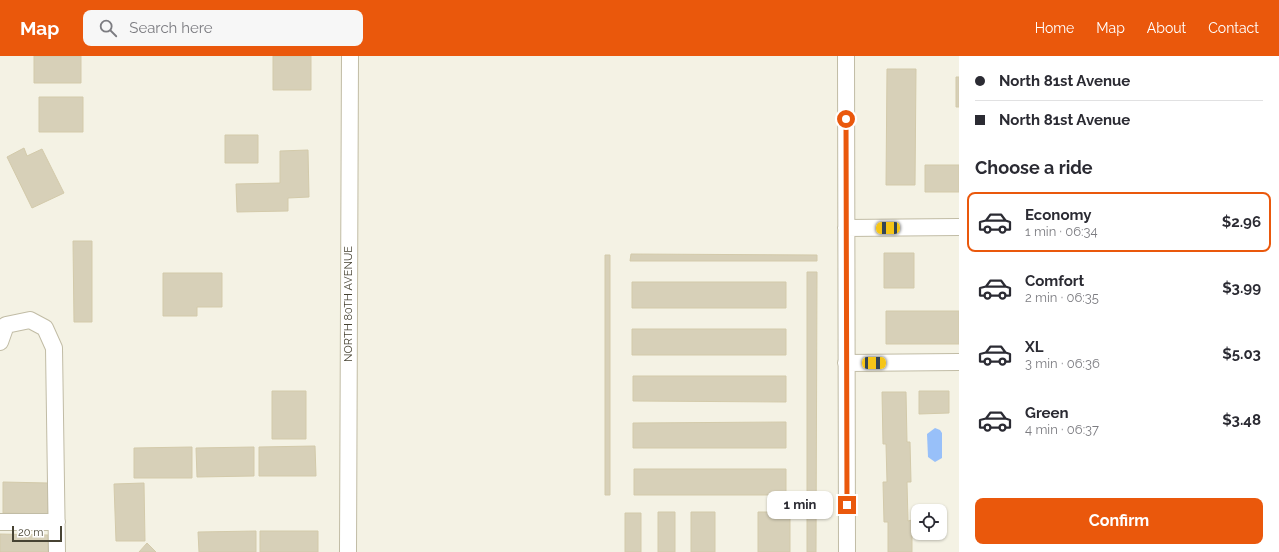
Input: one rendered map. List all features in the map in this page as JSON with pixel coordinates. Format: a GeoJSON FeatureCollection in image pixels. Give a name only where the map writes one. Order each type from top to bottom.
{"type":"FeatureCollection","features":[{"type":"Feature","properties":{"kind":"street","name":"NORTH 80TH AVENUE"},"geometry":{"type":"LineString","coordinates":[[348,552],[350,56]]}},
{"type":"Feature","properties":{"kind":"street"},"geometry":{"type":"LineString","coordinates":[[846,56],[847,552]]}},
{"type":"Feature","properties":{"kind":"street"},"geometry":{"type":"LineString","coordinates":[[846,228],[959,228]]}},
{"type":"Feature","properties":{"kind":"street"},"geometry":{"type":"LineString","coordinates":[[0,342],[6,325],[30,320],[46,328],[54,348],[58,552]]}},
{"type":"Feature","properties":{"kind":"street"},"geometry":{"type":"LineString","coordinates":[[846,363],[959,362]]}},
{"type":"Feature","properties":{"kind":"street"},"geometry":{"type":"LineString","coordinates":[[0,522],[57,522]]}},
{"type":"Feature","properties":{"kind":"water"},"geometry":{"type":"Polygon","coordinates":[[[935,428],[940,430],[942,433],[942,458],[935,462],[928,457],[927,434],[935,428]]]}},
{"type":"Feature","properties":{"kind":"building"},"geometry":{"type":"Polygon","coordinates":[[[34,56],[81,56],[81,83],[34,83],[34,56]]]}},
{"type":"Feature","properties":{"kind":"building"},"geometry":{"type":"Polygon","coordinates":[[[273,56],[311,56],[311,90],[273,90],[273,56]]]}},
{"type":"Feature","properties":{"kind":"building"},"geometry":{"type":"Polygon","coordinates":[[[887,69],[916,69],[915,185],[886,185],[887,69]]]}},
{"type":"Feature","properties":{"kind":"building"},"geometry":{"type":"Polygon","coordinates":[[[956,77],[959,77],[959,107],[956,107],[956,77]]]}},
{"type":"Feature","properties":{"kind":"building"},"geometry":{"type":"Polygon","coordinates":[[[39,97],[83,97],[83,132],[39,132],[39,97]]]}},
{"type":"Feature","properties":{"kind":"building"},"geometry":{"type":"Polygon","coordinates":[[[225,135],[258,135],[258,163],[225,163],[225,135]]]}},
{"type":"Feature","properties":{"kind":"building"},"geometry":{"type":"Polygon","coordinates":[[[24,148],[27,156],[42,149],[64,193],[32,208],[7,157],[24,148]]]}},
{"type":"Feature","properties":{"kind":"building"},"geometry":{"type":"Polygon","coordinates":[[[308,150],[309,197],[288,198],[288,211],[237,212],[236,184],[280,183],[280,151],[308,150]]]}},
{"type":"Feature","properties":{"kind":"building"},"geometry":{"type":"Polygon","coordinates":[[[925,165],[959,165],[959,192],[925,192],[925,165]]]}},
{"type":"Feature","properties":{"kind":"building"},"geometry":{"type":"Polygon","coordinates":[[[73,241],[92,241],[92,322],[74,322],[73,241]]]}},
{"type":"Feature","properties":{"kind":"building"},"geometry":{"type":"Polygon","coordinates":[[[884,253],[914,253],[914,288],[884,288],[884,253]]]}},
{"type":"Feature","properties":{"kind":"building"},"geometry":{"type":"Polygon","coordinates":[[[631,254],[817,255],[817,261],[630,261],[631,254]]]}},
{"type":"Feature","properties":{"kind":"building"},"geometry":{"type":"Polygon","coordinates":[[[605,255],[610,255],[610,495],[605,495],[605,255]]]}},
{"type":"Feature","properties":{"kind":"building"},"geometry":{"type":"Polygon","coordinates":[[[807,272],[817,272],[816,552],[807,552],[807,272]]]}},
{"type":"Feature","properties":{"kind":"building"},"geometry":{"type":"Polygon","coordinates":[[[163,273],[222,273],[222,307],[197,307],[197,316],[163,316],[163,273]]]}},
{"type":"Feature","properties":{"kind":"building"},"geometry":{"type":"Polygon","coordinates":[[[632,282],[786,282],[786,308],[632,308],[632,282]]]}},
{"type":"Feature","properties":{"kind":"building"},"geometry":{"type":"Polygon","coordinates":[[[886,311],[959,311],[959,344],[886,344],[886,311]]]}},
{"type":"Feature","properties":{"kind":"building"},"geometry":{"type":"Polygon","coordinates":[[[632,329],[786,329],[786,355],[632,355],[632,329]]]}},
{"type":"Feature","properties":{"kind":"building"},"geometry":{"type":"Polygon","coordinates":[[[633,376],[786,376],[786,402],[633,401],[633,376]]]}},
{"type":"Feature","properties":{"kind":"building"},"geometry":{"type":"Polygon","coordinates":[[[272,391],[306,391],[306,439],[272,439],[272,391]]]}},
{"type":"Feature","properties":{"kind":"building"},"geometry":{"type":"Polygon","coordinates":[[[919,391],[949,391],[949,413],[919,414],[919,391]]]}},
{"type":"Feature","properties":{"kind":"building"},"geometry":{"type":"Polygon","coordinates":[[[882,392],[906,392],[907,442],[910,442],[911,482],[907,482],[908,521],[911,520],[912,552],[888,552],[888,522],[884,522],[883,482],[887,482],[886,444],[883,444],[882,392]]]}},
{"type":"Feature","properties":{"kind":"building"},"geometry":{"type":"Polygon","coordinates":[[[786,422],[786,448],[633,448],[633,423],[786,422]]]}},
{"type":"Feature","properties":{"kind":"building"},"geometry":{"type":"Polygon","coordinates":[[[315,446],[316,476],[259,476],[259,447],[315,446]]]}},
{"type":"Feature","properties":{"kind":"building"},"geometry":{"type":"Polygon","coordinates":[[[192,447],[192,478],[134,478],[134,448],[192,447]]]}},
{"type":"Feature","properties":{"kind":"building"},"geometry":{"type":"Polygon","coordinates":[[[254,447],[254,476],[197,477],[196,448],[254,447]]]}},
{"type":"Feature","properties":{"kind":"building"},"geometry":{"type":"Polygon","coordinates":[[[634,469],[786,469],[786,495],[634,495],[634,469]]]}},
{"type":"Feature","properties":{"kind":"building"},"geometry":{"type":"Polygon","coordinates":[[[3,482],[48,483],[48,514],[3,513],[3,482]]]}},
{"type":"Feature","properties":{"kind":"building"},"geometry":{"type":"Polygon","coordinates":[[[144,483],[145,541],[116,541],[114,484],[144,483]]]}},
{"type":"Feature","properties":{"kind":"building"},"geometry":{"type":"Polygon","coordinates":[[[658,512],[675,512],[675,552],[658,552],[658,512]]]}},
{"type":"Feature","properties":{"kind":"building"},"geometry":{"type":"Polygon","coordinates":[[[691,512],[715,512],[715,552],[691,552],[691,512]]]}},
{"type":"Feature","properties":{"kind":"building"},"geometry":{"type":"Polygon","coordinates":[[[758,512],[790,512],[790,552],[758,552],[758,512]]]}},
{"type":"Feature","properties":{"kind":"building"},"geometry":{"type":"Polygon","coordinates":[[[625,513],[641,513],[641,552],[625,552],[625,513]]]}},
{"type":"Feature","properties":{"kind":"building"},"geometry":{"type":"Polygon","coordinates":[[[256,531],[256,552],[199,552],[198,532],[256,531]]]}},
{"type":"Feature","properties":{"kind":"building"},"geometry":{"type":"Polygon","coordinates":[[[260,531],[318,531],[318,552],[260,552],[260,531]]]}},
{"type":"Feature","properties":{"kind":"building"},"geometry":{"type":"Polygon","coordinates":[[[0,534],[48,535],[48,552],[0,552],[0,534]]]}},
{"type":"Feature","properties":{"kind":"building"},"geometry":{"type":"Polygon","coordinates":[[[147,543],[156,552],[139,552],[147,543]]]}},
{"type":"Feature","properties":{"kind":"route"},"geometry":{"type":"LineString","coordinates":[[846,119],[847,505]]}}]}
